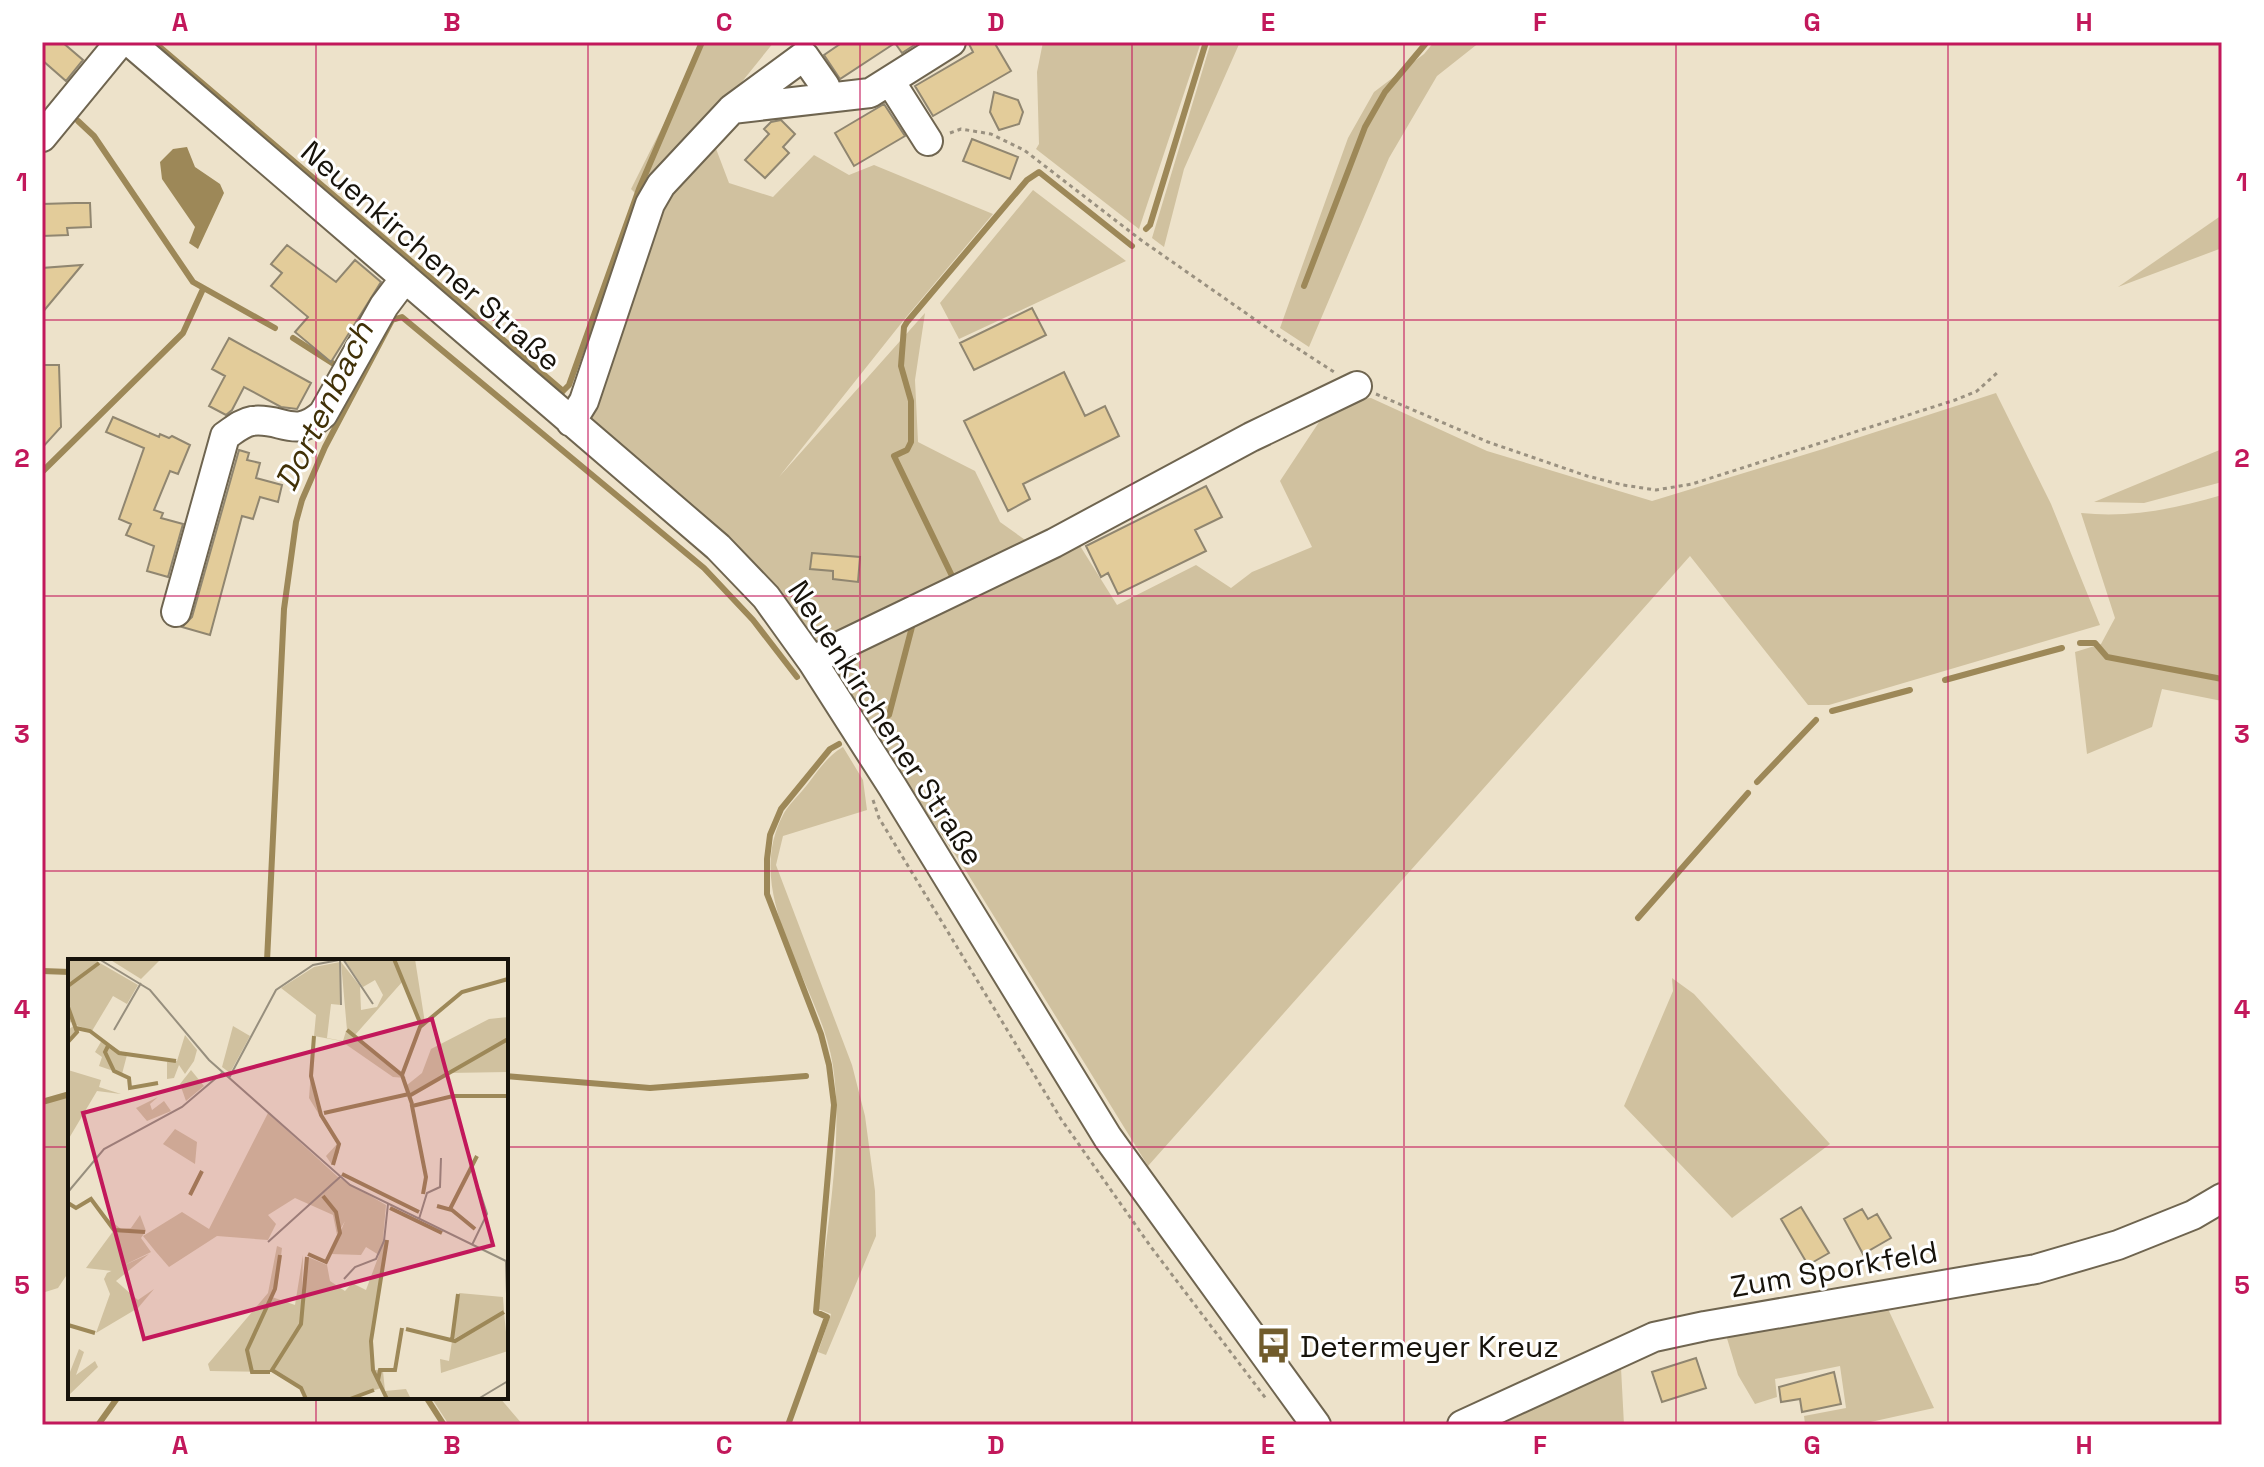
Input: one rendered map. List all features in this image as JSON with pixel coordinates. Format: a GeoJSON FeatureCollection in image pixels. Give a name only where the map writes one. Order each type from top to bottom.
{"type":"FeatureCollection","features":[{"type":"Feature","properties":{"kind":"street"},"geometry":{"type":"LineString","coordinates":[[42,137],[120,42]]}},
{"type":"Feature","properties":{"kind":"street","name":"Neuenkirchener Straße"},"geometry":{"type":"LineString","coordinates":[[130,42],[718,547],[766,597],[812,661],[892,786],[1108,1138],[1316,1425]]}},
{"type":"Feature","properties":{"kind":"street"},"geometry":{"type":"LineString","coordinates":[[732,109],[870,93],[951,42]]}},
{"type":"Feature","properties":{"kind":"street"},"geometry":{"type":"LineString","coordinates":[[571,422],[584,401],[650,204],[661,185],[732,109],[804,56],[825,86],[827,98]]}},
{"type":"Feature","properties":{"kind":"street"},"geometry":{"type":"LineString","coordinates":[[890,81],[928,141]]}},
{"type":"Feature","properties":{"kind":"street"},"geometry":{"type":"LineString","coordinates":[[176,612],[225,436],[241,424],[255,420],[297,428],[312,424],[323,414],[384,306],[405,278]]}},
{"type":"Feature","properties":{"kind":"street"},"geometry":{"type":"LineString","coordinates":[[812,661],[1054,543],[1251,437],[1357,386]]}},
{"type":"Feature","properties":{"kind":"street","name":"Zum Sporkfeld"},"geometry":{"type":"LineString","coordinates":[[1462,1425],[1654,1337],[2036,1269],[2118,1245],[2193,1215],[2222,1198]]}},
{"type":"Feature","properties":{"kind":"path"},"geometry":{"type":"LineString","coordinates":[[928,141],[961,129],[991,134],[1024,150],[1141,240],[1283,339],[1357,386],[1488,442],[1623,485],[1656,490],[1692,484],[1955,400],[1977,391],[1997,373]]}},
{"type":"Feature","properties":{"kind":"path"},"geometry":{"type":"LineString","coordinates":[[871,791],[879,818],[1061,1119],[1151,1247],[1269,1402]]}},
{"type":"Feature","properties":{"kind":"shaded area"},"geometry":{"type":"Polygon","coordinates":[[[705,42],[774,42],[707,125],[729,183],[773,197],[814,155],[849,175],[874,165],[993,214],[779,477],[925,313],[915,380],[918,442],[975,471],[1000,522],[1045,554],[1077,541],[1117,605],[1196,565],[1231,588],[1252,572],[1312,547],[1280,481],[1327,410],[1352,399],[1371,398],[1487,451],[1652,501],[1996,393],[2051,504],[2100,625],[1829,705],[1808,705],[1690,556],[1148,1166],[966,871],[826,662],[582,420],[655,213],[631,189],[705,42]]]}},
{"type":"Feature","properties":{"kind":"shaded area"},"geometry":{"type":"Polygon","coordinates":[[[1043,42],[1201,42],[1139,229],[1036,149],[1039,144],[1037,72],[1043,42]]]}},
{"type":"Feature","properties":{"kind":"shaded area"},"geometry":{"type":"Polygon","coordinates":[[[1211,42],[1240,42],[1184,169],[1164,247],[1152,238],[1211,42]]]}},
{"type":"Feature","properties":{"kind":"shaded area"},"geometry":{"type":"Polygon","coordinates":[[[1434,42],[1480,42],[1437,76],[1389,158],[1309,347],[1280,328],[1348,138],[1374,92],[1424,54],[1434,42]]]}},
{"type":"Feature","properties":{"kind":"shaded area"},"geometry":{"type":"Polygon","coordinates":[[[187,147],[195,167],[220,184],[224,193],[198,249],[189,243],[195,227],[162,179],[160,162],[173,149],[187,147]]]}},
{"type":"Feature","properties":{"kind":"shaded area"},"geometry":{"type":"Polygon","coordinates":[[[1033,190],[1126,261],[959,339],[940,303],[1033,190]]]}},
{"type":"Feature","properties":{"kind":"shaded area"},"geometry":{"type":"Polygon","coordinates":[[[2222,215],[2222,248],[2118,287],[2222,215]]]}},
{"type":"Feature","properties":{"kind":"shaded area"},"geometry":{"type":"Polygon","coordinates":[[[2222,449],[2222,482],[2144,503],[2094,502],[2222,449]]]}},
{"type":"Feature","properties":{"kind":"shaded area"},"geometry":{"type":"Polygon","coordinates":[[[2222,495],[2222,676],[2160,668],[2222,682],[2222,701],[2162,689],[2152,727],[2087,754],[2075,652],[2101,644],[2115,618],[2081,513],[2152,511],[2222,495]]]}},
{"type":"Feature","properties":{"kind":"shaded area"},"geometry":{"type":"Polygon","coordinates":[[[843,747],[863,780],[867,810],[783,836],[776,865],[852,1065],[865,1116],[875,1191],[876,1236],[826,1355],[818,1352],[831,1314],[818,1309],[835,1155],[833,1066],[826,1035],[787,941],[771,877],[772,846],[783,815],[826,761],[843,747]]]}},
{"type":"Feature","properties":{"kind":"shaded area"},"geometry":{"type":"Polygon","coordinates":[[[1672,978],[1694,994],[1830,1144],[1732,1218],[1624,1106],[1673,991],[1672,978]]]}},
{"type":"Feature","properties":{"kind":"shaded area"},"geometry":{"type":"Polygon","coordinates":[[[68,1096],[68,1273],[58,1288],[42,1293],[42,1103],[68,1096]]]}},
{"type":"Feature","properties":{"kind":"shaded area"},"geometry":{"type":"Polygon","coordinates":[[[1888,1309],[1934,1408],[1857,1425],[1802,1425],[1805,1424],[1804,1416],[1846,1408],[1840,1366],[1775,1379],[1777,1397],[1755,1404],[1738,1375],[1726,1335],[1888,1309]]]}},
{"type":"Feature","properties":{"kind":"shaded area"},"geometry":{"type":"Polygon","coordinates":[[[1621,1368],[1624,1425],[1500,1425],[1621,1368]]]}},
{"type":"Feature","properties":{"kind":"shaded area"},"geometry":{"type":"Polygon","coordinates":[[[432,1399],[501,1399],[523,1425],[449,1425],[432,1399]]]}},
{"type":"Feature","properties":{"kind":"building"},"geometry":{"type":"Polygon","coordinates":[[[42,42],[62,42],[83,60],[66,81],[42,60],[42,42]]]}},
{"type":"Feature","properties":{"kind":"building"},"geometry":{"type":"Polygon","coordinates":[[[843,42],[919,42],[902,53],[895,43],[840,79],[824,55],[843,42]]]}},
{"type":"Feature","properties":{"kind":"building"},"geometry":{"type":"Polygon","coordinates":[[[968,42],[994,42],[1011,71],[933,116],[915,86],[973,52],[968,42]]]}},
{"type":"Feature","properties":{"kind":"building"},"geometry":{"type":"Polygon","coordinates":[[[994,92],[1018,100],[1023,112],[1019,124],[999,130],[990,112],[994,92]]]}},
{"type":"Feature","properties":{"kind":"building"},"geometry":{"type":"Polygon","coordinates":[[[884,104],[905,136],[854,166],[835,133],[884,104]]]}},
{"type":"Feature","properties":{"kind":"building"},"geometry":{"type":"Polygon","coordinates":[[[781,120],[795,134],[783,147],[789,153],[765,178],[745,160],[769,134],[764,129],[771,122],[781,120]]]}},
{"type":"Feature","properties":{"kind":"building"},"geometry":{"type":"Polygon","coordinates":[[[972,139],[1018,157],[1010,179],[963,161],[972,139]]]}},
{"type":"Feature","properties":{"kind":"building"},"geometry":{"type":"Polygon","coordinates":[[[90,203],[91,227],[67,228],[68,235],[42,236],[42,204],[90,203]]]}},
{"type":"Feature","properties":{"kind":"building"},"geometry":{"type":"Polygon","coordinates":[[[287,245],[336,282],[355,260],[381,282],[331,362],[295,332],[308,317],[271,286],[282,273],[271,264],[287,245]]]}},
{"type":"Feature","properties":{"kind":"building"},"geometry":{"type":"Polygon","coordinates":[[[82,265],[42,313],[42,268],[82,265]]]}},
{"type":"Feature","properties":{"kind":"building"},"geometry":{"type":"Polygon","coordinates":[[[1032,308],[1046,335],[974,370],[960,343],[1032,308]]]}},
{"type":"Feature","properties":{"kind":"building"},"geometry":{"type":"Polygon","coordinates":[[[229,338],[311,383],[297,409],[281,407],[244,387],[226,415],[209,406],[225,376],[212,369],[229,338]]]}},
{"type":"Feature","properties":{"kind":"building"},"geometry":{"type":"Polygon","coordinates":[[[42,365],[59,365],[61,427],[42,448],[42,365]]]}},
{"type":"Feature","properties":{"kind":"building"},"geometry":{"type":"Polygon","coordinates":[[[1064,372],[1085,416],[1105,406],[1119,436],[1023,484],[1030,499],[1008,511],[964,421],[1064,372]]]}},
{"type":"Feature","properties":{"kind":"building"},"geometry":{"type":"Polygon","coordinates":[[[113,417],[159,437],[160,434],[169,438],[172,436],[190,445],[178,474],[170,471],[154,510],[163,513],[161,518],[183,524],[168,577],[147,571],[154,546],[126,535],[131,524],[119,519],[144,448],[106,432],[113,417]]]}},
{"type":"Feature","properties":{"kind":"building"},"geometry":{"type":"Polygon","coordinates":[[[239,450],[249,453],[247,460],[260,463],[256,478],[282,485],[278,502],[260,497],[253,519],[242,516],[210,635],[182,627],[192,617],[239,450]]]}},
{"type":"Feature","properties":{"kind":"building"},"geometry":{"type":"Polygon","coordinates":[[[1206,486],[1222,517],[1195,530],[1206,551],[1118,594],[1108,573],[1101,577],[1086,546],[1206,486]]]}},
{"type":"Feature","properties":{"kind":"building"},"geometry":{"type":"Polygon","coordinates":[[[812,553],[860,557],[858,582],[833,579],[833,571],[810,569],[812,553]]]}},
{"type":"Feature","properties":{"kind":"building"},"geometry":{"type":"Polygon","coordinates":[[[1801,1207],[1829,1253],[1808,1265],[1781,1219],[1801,1207]]]}},
{"type":"Feature","properties":{"kind":"building"},"geometry":{"type":"Polygon","coordinates":[[[1862,1209],[1868,1219],[1877,1214],[1891,1238],[1863,1254],[1844,1219],[1862,1209]]]}},
{"type":"Feature","properties":{"kind":"building"},"geometry":{"type":"Polygon","coordinates":[[[1696,1358],[1706,1388],[1662,1402],[1652,1372],[1696,1358]]]}},
{"type":"Feature","properties":{"kind":"building"},"geometry":{"type":"Polygon","coordinates":[[[1834,1372],[1841,1404],[1802,1412],[1800,1399],[1781,1402],[1779,1387],[1834,1372]]]}},
{"type":"Feature","properties":{"kind":"waterway"},"geometry":{"type":"LineString","coordinates":[[154,42],[563,391]]}},
{"type":"Feature","properties":{"kind":"waterway"},"geometry":{"type":"LineString","coordinates":[[562,392],[569,385],[639,189],[702,42]]}},
{"type":"Feature","properties":{"kind":"waterway"},"geometry":{"type":"LineString","coordinates":[[1146,229],[1150,225],[1206,42]]}},
{"type":"Feature","properties":{"kind":"waterway"},"geometry":{"type":"LineString","coordinates":[[1304,286],[1365,127],[1385,92],[1427,42]]}},
{"type":"Feature","properties":{"kind":"waterway"},"geometry":{"type":"LineString","coordinates":[[78,121],[94,136],[193,282],[275,328]]}},
{"type":"Feature","properties":{"kind":"waterway"},"geometry":{"type":"LineString","coordinates":[[954,580],[894,456],[907,450],[911,442],[911,401],[901,366],[904,327],[1027,180],[1039,172],[1132,246]]}},
{"type":"Feature","properties":{"kind":"waterway"},"geometry":{"type":"LineString","coordinates":[[42,472],[183,333],[203,289]]}},
{"type":"Feature","properties":{"kind":"waterway","name":"Dortenbach"},"geometry":{"type":"LineString","coordinates":[[267,959],[284,609],[296,522],[325,447],[392,320],[402,317],[704,568],[753,620],[797,677]]}},
{"type":"Feature","properties":{"kind":"waterway"},"geometry":{"type":"LineString","coordinates":[[293,338],[340,368]]}},
{"type":"Feature","properties":{"kind":"waterway"},"geometry":{"type":"LineString","coordinates":[[875,723],[889,715],[913,623]]}},
{"type":"Feature","properties":{"kind":"waterway"},"geometry":{"type":"LineString","coordinates":[[2080,643],[2095,643],[2107,657],[2222,679]]}},
{"type":"Feature","properties":{"kind":"waterway"},"geometry":{"type":"LineString","coordinates":[[1945,680],[2062,648]]}},
{"type":"Feature","properties":{"kind":"waterway"},"geometry":{"type":"LineString","coordinates":[[1832,711],[1910,690]]}},
{"type":"Feature","properties":{"kind":"waterway"},"geometry":{"type":"LineString","coordinates":[[1757,782],[1816,720]]}},
{"type":"Feature","properties":{"kind":"waterway"},"geometry":{"type":"LineString","coordinates":[[788,1425],[827,1317],[816,1312],[834,1105],[821,1034],[767,894],[767,859],[770,835],[781,809],[830,749],[839,744]]}},
{"type":"Feature","properties":{"kind":"waterway"},"geometry":{"type":"LineString","coordinates":[[1638,918],[1748,793]]}},
{"type":"Feature","properties":{"kind":"waterway","name":"Dortenbach"},"geometry":{"type":"LineString","coordinates":[[42,971],[68,972]]}},
{"type":"Feature","properties":{"kind":"waterway"},"geometry":{"type":"LineString","coordinates":[[508,1076],[650,1088],[806,1076]]}},
{"type":"Feature","properties":{"kind":"waterway"},"geometry":{"type":"LineString","coordinates":[[42,1102],[68,1095]]}},
{"type":"Feature","properties":{"kind":"waterway"},"geometry":{"type":"LineString","coordinates":[[98,1425],[117,1399]]}},
{"type":"Feature","properties":{"kind":"waterway"},"geometry":{"type":"LineString","coordinates":[[427,1399],[444,1425]]}},
{"type":"Feature","properties":{"kind":"place","name":"Determeyer Kreuz"},"geometry":{"type":"Point","coordinates":[1274,1346]}}]}
